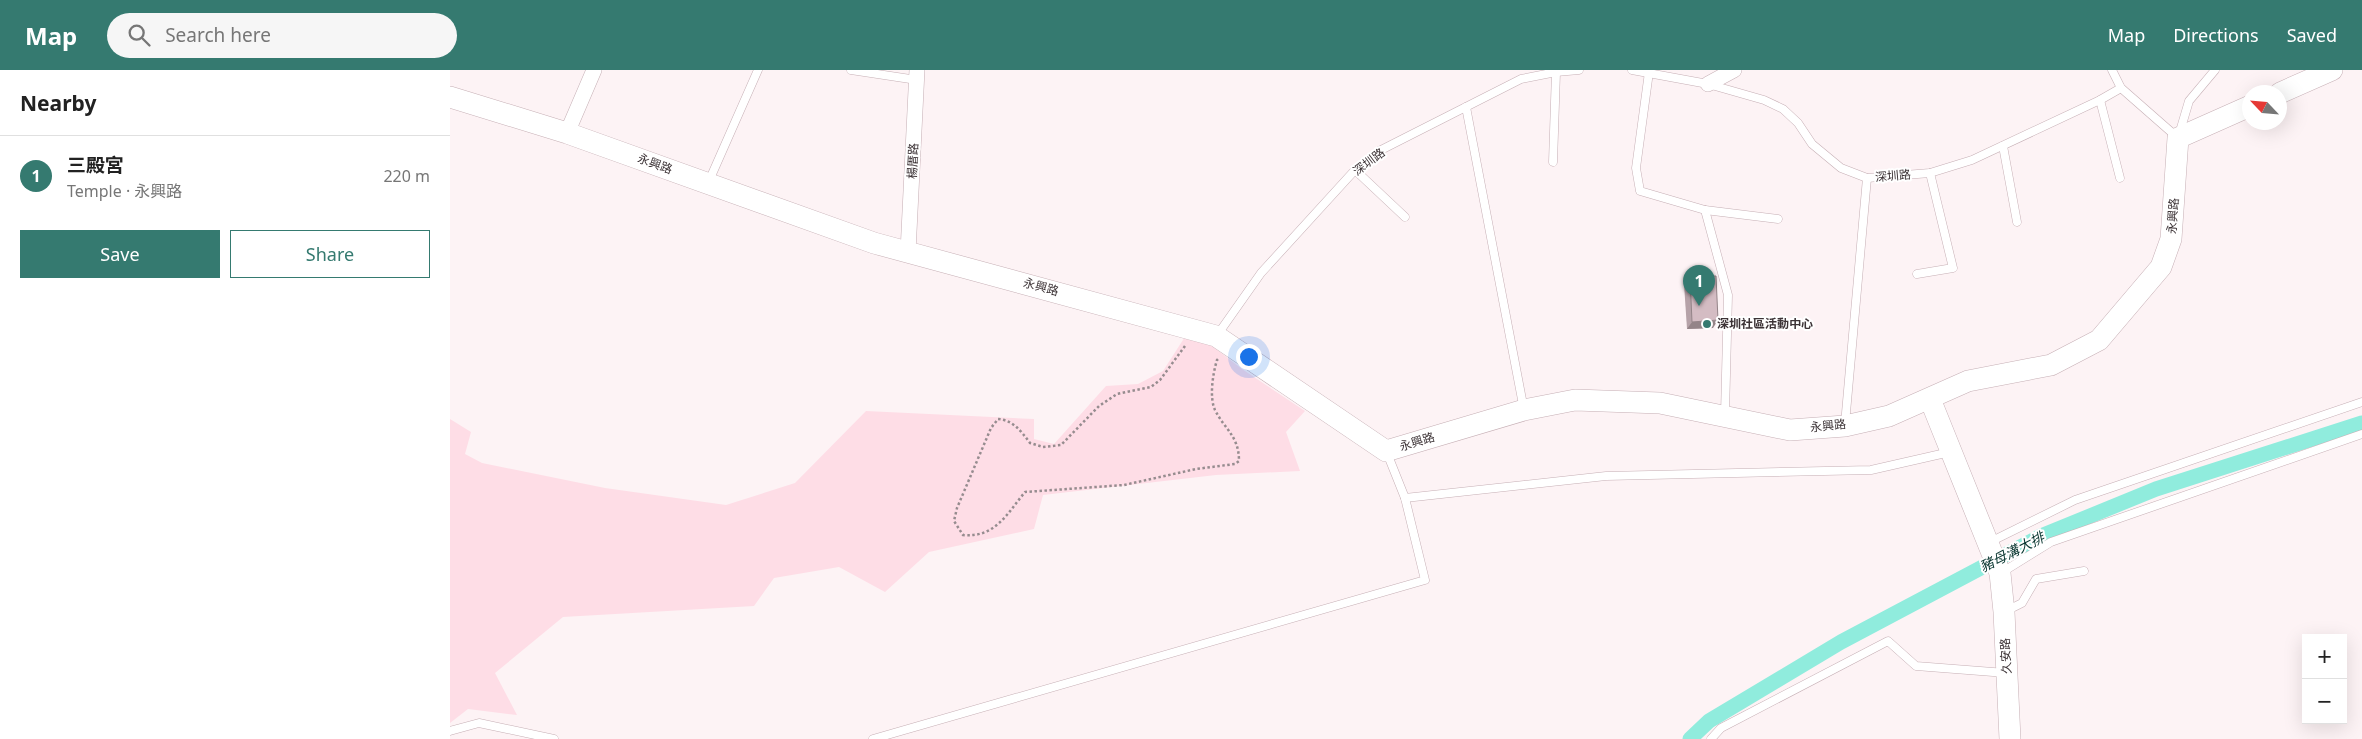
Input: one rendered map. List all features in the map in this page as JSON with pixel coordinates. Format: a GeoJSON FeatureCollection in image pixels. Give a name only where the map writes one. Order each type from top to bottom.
{"type":"FeatureCollection","features":[{"type":"Feature","properties":{"kind":"street"},"geometry":{"type":"LineString","coordinates":[[568,133],[594,70]]}},
{"type":"Feature","properties":{"kind":"street"},"geometry":{"type":"LineString","coordinates":[[1708,84],[1734,70]]}},
{"type":"Feature","properties":{"kind":"street"},"geometry":{"type":"LineString","coordinates":[[2287,90],[2332,70]]}},
{"type":"Feature","properties":{"kind":"street","name":"楊厝路"},"geometry":{"type":"LineString","coordinates":[[908,252],[917,75]]}},
{"type":"Feature","properties":{"kind":"street","name":"永興路"},"geometry":{"type":"LineString","coordinates":[[450,97],[568,133],[874,242],[1208,333],[1386,452],[1524,410],[1575,400],[1660,403],[1790,430],[1845,426],[1889,416],[1968,381],[2050,365],[2099,340],[2161,268],[2172,240],[2178,138]]}},
{"type":"Feature","properties":{"kind":"street"},"geometry":{"type":"LineString","coordinates":[[2178,138],[2242,110]]}},
{"type":"Feature","properties":{"kind":"street","name":"久安路"},"geometry":{"type":"LineString","coordinates":[[1930,399],[2000,573],[2004,612],[2010,739]]}},
{"type":"Feature","properties":{"kind":"lane"},"geometry":{"type":"LineString","coordinates":[[708,183],[758,70]]}},
{"type":"Feature","properties":{"kind":"lane"},"geometry":{"type":"LineString","coordinates":[[851,70],[917,75]]}},
{"type":"Feature","properties":{"kind":"lane","name":"深圳路"},"geometry":{"type":"LineString","coordinates":[[1208,333],[1355,170],[1379,151],[1521,79],[1556,72],[1579,70]]}},
{"type":"Feature","properties":{"kind":"lane","name":"深圳路"},"geometry":{"type":"LineString","coordinates":[[1632,70],[1708,84],[1764,100],[1783,109],[1819,150],[1841,168],[1867,178],[1930,173],[1972,160],[2100,100],[2121,88]]}},
{"type":"Feature","properties":{"kind":"lane"},"geometry":{"type":"LineString","coordinates":[[2112,70],[2121,88],[2178,138],[2189,100],[2215,70]]}},
{"type":"Feature","properties":{"kind":"lane"},"geometry":{"type":"LineString","coordinates":[[1553,162],[1556,72]]}},
{"type":"Feature","properties":{"kind":"lane"},"geometry":{"type":"LineString","coordinates":[[1649,72],[1636,168],[1640,190],[1705,210],[1778,219]]}},
{"type":"Feature","properties":{"kind":"lane"},"geometry":{"type":"LineString","coordinates":[[2100,100],[2120,178]]}},
{"type":"Feature","properties":{"kind":"lane"},"geometry":{"type":"LineString","coordinates":[[1466,107],[1524,410]]}},
{"type":"Feature","properties":{"kind":"lane"},"geometry":{"type":"LineString","coordinates":[[2003,146],[2017,222]]}},
{"type":"Feature","properties":{"kind":"lane"},"geometry":{"type":"LineString","coordinates":[[1355,170],[1406,217]]}},
{"type":"Feature","properties":{"kind":"lane"},"geometry":{"type":"LineString","coordinates":[[1917,274],[1953,268],[1930,173]]}},
{"type":"Feature","properties":{"kind":"lane"},"geometry":{"type":"LineString","coordinates":[[1845,426],[1867,178]]}},
{"type":"Feature","properties":{"kind":"lane"},"geometry":{"type":"LineString","coordinates":[[1705,210],[1728,295],[1725,416]]}},
{"type":"Feature","properties":{"kind":"lane"},"geometry":{"type":"LineString","coordinates":[[1988,542],[2075,500],[2362,402]]}},
{"type":"Feature","properties":{"kind":"lane"},"geometry":{"type":"LineString","coordinates":[[2000,573],[2051,542],[2362,434]]}},
{"type":"Feature","properties":{"kind":"lane"},"geometry":{"type":"LineString","coordinates":[[873,739],[1425,580],[1405,498],[1386,452]]}},
{"type":"Feature","properties":{"kind":"lane"},"geometry":{"type":"LineString","coordinates":[[1405,498],[1606,476],[1871,470],[1951,452]]}},
{"type":"Feature","properties":{"kind":"lane"},"geometry":{"type":"LineString","coordinates":[[2004,612],[2022,603],[2036,579],[2084,571]]}},
{"type":"Feature","properties":{"kind":"lane"},"geometry":{"type":"LineString","coordinates":[[1712,739],[1721,728],[1888,641],[1916,666],[2007,673]]}},
{"type":"Feature","properties":{"kind":"lane"},"geometry":{"type":"LineString","coordinates":[[450,731],[480,723],[554,739]]}},
{"type":"Feature","properties":{"kind":"path"},"geometry":{"type":"LineString","coordinates":[[1208,333],[1180,352],[1160,380],[1151,386],[1117,394],[1099,406],[1061,445],[1043,447],[1030,443],[1022,432],[1008,420],[998,419],[991,428],[957,508],[954,521],[963,534],[976,536],[993,530],[1025,492],[1124,485],[1196,469],[1235,464],[1239,461],[1236,441],[1214,408],[1212,375],[1217,360],[1234,349]]}},
{"type":"Feature","properties":{"kind":"shaded area"},"geometry":{"type":"Polygon","coordinates":[[[1190,329],[1242,369],[1305,411],[1286,432],[1300,471],[1216,475],[1043,495],[1034,529],[929,552],[885,592],[839,567],[774,578],[754,606],[563,617],[495,673],[517,715],[468,709],[450,723],[450,419],[471,432],[465,454],[482,463],[605,488],[726,505],[795,483],[866,411],[1034,419],[1034,439],[1054,444],[1106,386],[1138,384],[1163,371],[1190,329]]]}},
{"type":"Feature","properties":{"kind":"building"},"geometry":{"type":"Polygon","coordinates":[[[1716,276],[1718,320],[1692,322],[1690,277],[1716,276]]]}},
{"type":"Feature","properties":{"kind":"waterway","name":"豬母溝大排"},"geometry":{"type":"LineString","coordinates":[[1690,739],[1709,721],[1841,642],[2041,536],[2156,489],[2362,423]]}},
{"type":"Feature","properties":{"kind":"place","name":"三殿宮"},"geometry":{"type":"Point","coordinates":[1699,306]}},
{"type":"Feature","properties":{"kind":"place","name":"深圳社區活動中心"},"geometry":{"type":"Point","coordinates":[1707,324]}}]}
